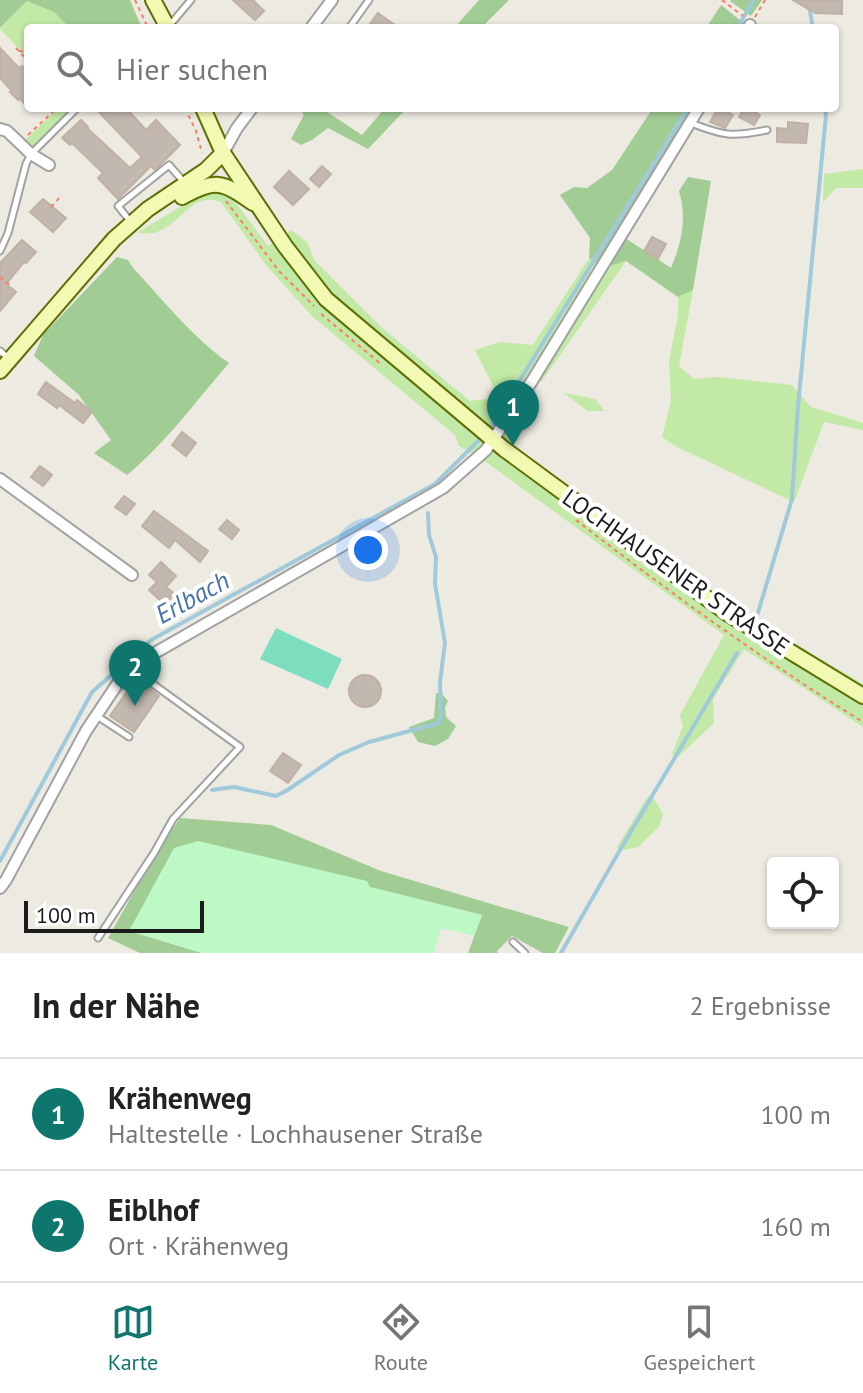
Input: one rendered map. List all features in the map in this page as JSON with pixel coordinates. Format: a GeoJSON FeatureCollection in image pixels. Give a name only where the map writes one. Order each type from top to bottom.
{"type":"FeatureCollection","features":[{"type":"Feature","properties":{"kind":"main road"},"geometry":{"type":"LineString","coordinates":[[153,0],[166,24]]}},
{"type":"Feature","properties":{"kind":"main road","name":"LOCHHAUSENER STRASSE"},"geometry":{"type":"LineString","coordinates":[[205,112],[223,153],[285,246],[326,299],[494,441],[727,613],[863,696]]}},
{"type":"Feature","properties":{"kind":"main road"},"geometry":{"type":"LineString","coordinates":[[0,371],[5,355],[114,239],[148,209],[206,170],[223,153]]}},
{"type":"Feature","properties":{"kind":"main road"},"geometry":{"type":"LineString","coordinates":[[132,223],[203,186],[224,185],[259,208]]}},
{"type":"Feature","properties":{"kind":"street"},"geometry":{"type":"LineString","coordinates":[[314,24],[332,0]]}},
{"type":"Feature","properties":{"kind":"street"},"geometry":{"type":"LineString","coordinates":[[223,153],[249,112]]}},
{"type":"Feature","properties":{"kind":"street"},"geometry":{"type":"LineString","coordinates":[[0,888],[86,731],[118,683],[153,654],[443,488],[486,450],[697,112]]}},
{"type":"Feature","properties":{"kind":"street"},"geometry":{"type":"LineString","coordinates":[[0,129],[7,131],[31,154],[49,165]]}},
{"type":"Feature","properties":{"kind":"street"},"geometry":{"type":"LineString","coordinates":[[0,479],[132,575]]}},
{"type":"Feature","properties":{"kind":"lane"},"geometry":{"type":"LineString","coordinates":[[171,24],[191,0]]}},
{"type":"Feature","properties":{"kind":"lane"},"geometry":{"type":"LineString","coordinates":[[352,24],[369,0]]}},
{"type":"Feature","properties":{"kind":"lane"},"geometry":{"type":"LineString","coordinates":[[0,251],[31,154],[73,112]]}},
{"type":"Feature","properties":{"kind":"lane"},"geometry":{"type":"LineString","coordinates":[[691,122],[714,132],[738,136],[767,130]]}},
{"type":"Feature","properties":{"kind":"lane"},"geometry":{"type":"LineString","coordinates":[[132,223],[118,206],[169,165],[186,185]]}},
{"type":"Feature","properties":{"kind":"lane"},"geometry":{"type":"LineString","coordinates":[[98,938],[173,819],[240,747],[134,670]]}},
{"type":"Feature","properties":{"kind":"lane"},"geometry":{"type":"LineString","coordinates":[[96,715],[129,737]]}},
{"type":"Feature","properties":{"kind":"lane"},"geometry":{"type":"LineString","coordinates":[[513,942],[525,953]]}},
{"type":"Feature","properties":{"kind":"path"},"geometry":{"type":"LineString","coordinates":[[135,0],[146,24]]}},
{"type":"Feature","properties":{"kind":"path"},"geometry":{"type":"LineString","coordinates":[[722,0],[748,23],[765,0]]}},
{"type":"Feature","properties":{"kind":"path"},"geometry":{"type":"LineString","coordinates":[[19,143],[53,112]]}},
{"type":"Feature","properties":{"kind":"path"},"geometry":{"type":"LineString","coordinates":[[187,112],[196,131]]}},
{"type":"Feature","properties":{"kind":"path"},"geometry":{"type":"LineString","coordinates":[[51,207],[60,197]]}},
{"type":"Feature","properties":{"kind":"path"},"geometry":{"type":"LineString","coordinates":[[0,277],[9,286]]}},
{"type":"Feature","properties":{"kind":"green space"},"geometry":{"type":"Polygon","coordinates":[[[0,0],[130,0],[140,24],[66,24],[54,12],[27,1],[0,28],[0,0]]]}},
{"type":"Feature","properties":{"kind":"green space"},"geometry":{"type":"Polygon","coordinates":[[[479,0],[509,0],[485,24],[458,24],[479,0]]]}},
{"type":"Feature","properties":{"kind":"green space"},"geometry":{"type":"Polygon","coordinates":[[[731,0],[762,0],[751,16],[731,0]]]}},
{"type":"Feature","properties":{"kind":"green space"},"geometry":{"type":"Polygon","coordinates":[[[27,1],[54,12],[66,24],[24,24],[24,54],[0,29],[27,1]]]}},
{"type":"Feature","properties":{"kind":"green space"},"geometry":{"type":"Polygon","coordinates":[[[721,5],[745,24],[709,24],[721,5]]]}},
{"type":"Feature","properties":{"kind":"green space"},"geometry":{"type":"Polygon","coordinates":[[[55,112],[71,112],[30,151],[22,143],[55,112]]]}},
{"type":"Feature","properties":{"kind":"green space"},"geometry":{"type":"Polygon","coordinates":[[[302,112],[327,112],[362,135],[382,112],[403,112],[368,149],[328,128],[301,145],[291,139],[304,115],[302,112]]]}},
{"type":"Feature","properties":{"kind":"green space"},"geometry":{"type":"Polygon","coordinates":[[[650,112],[693,112],[619,234],[671,268],[682,230],[683,211],[679,191],[688,177],[711,181],[693,290],[678,297],[626,261],[603,268],[589,258],[590,238],[560,195],[574,187],[587,188],[612,170],[650,112]]]}},
{"type":"Feature","properties":{"kind":"green space"},"geometry":{"type":"Polygon","coordinates":[[[863,169],[863,188],[836,188],[823,202],[824,174],[863,169]]]}},
{"type":"Feature","properties":{"kind":"green space"},"geometry":{"type":"Polygon","coordinates":[[[211,190],[228,192],[268,246],[291,230],[307,242],[315,261],[381,327],[470,401],[486,399],[496,392],[475,350],[500,342],[533,345],[589,258],[599,265],[496,429],[506,435],[508,442],[734,607],[863,684],[863,727],[744,649],[713,699],[714,723],[678,757],[672,754],[683,726],[680,715],[724,635],[482,459],[459,446],[455,435],[313,317],[266,265],[221,202],[202,201],[157,232],[137,233],[211,190]]]}},
{"type":"Feature","properties":{"kind":"green space"},"geometry":{"type":"Polygon","coordinates":[[[117,257],[128,260],[191,331],[229,363],[168,436],[127,475],[94,453],[111,440],[78,394],[34,356],[43,335],[117,257]]]}},
{"type":"Feature","properties":{"kind":"green space"},"geometry":{"type":"Polygon","coordinates":[[[626,261],[542,381],[532,381],[603,268],[626,261]]]}},
{"type":"Feature","properties":{"kind":"green space"},"geometry":{"type":"Polygon","coordinates":[[[693,290],[679,366],[694,379],[718,377],[792,385],[811,407],[863,423],[863,430],[824,422],[794,502],[662,437],[671,401],[669,361],[678,315],[678,297],[693,290]]]}},
{"type":"Feature","properties":{"kind":"green space"},"geometry":{"type":"Polygon","coordinates":[[[564,393],[595,399],[604,411],[588,411],[564,393]]]}},
{"type":"Feature","properties":{"kind":"green space"},"geometry":{"type":"Polygon","coordinates":[[[276,628],[342,659],[328,689],[260,659],[276,628]]]}},
{"type":"Feature","properties":{"kind":"green space"},"geometry":{"type":"Polygon","coordinates":[[[436,693],[441,693],[448,701],[446,717],[456,726],[448,739],[435,746],[418,742],[409,727],[434,718],[436,693]]]}},
{"type":"Feature","properties":{"kind":"green space"},"geometry":{"type":"Polygon","coordinates":[[[648,796],[654,799],[663,814],[659,827],[638,847],[623,850],[617,847],[648,796]]]}},
{"type":"Feature","properties":{"kind":"green space"},"geometry":{"type":"Polygon","coordinates":[[[180,818],[271,825],[381,871],[569,927],[555,953],[543,953],[512,936],[498,953],[468,953],[482,915],[369,887],[130,931],[202,953],[140,953],[108,938],[155,854],[180,818]]]}},
{"type":"Feature","properties":{"kind":"green space"},"geometry":{"type":"Polygon","coordinates":[[[198,841],[367,881],[370,887],[482,915],[474,936],[441,928],[434,953],[202,953],[129,931],[174,848],[198,841]]]}},
{"type":"Feature","properties":{"kind":"building"},"geometry":{"type":"Polygon","coordinates":[[[233,0],[253,0],[264,11],[255,20],[233,0]]]}},
{"type":"Feature","properties":{"kind":"building"},"geometry":{"type":"Polygon","coordinates":[[[793,0],[842,0],[842,14],[815,13],[793,0]]]}},
{"type":"Feature","properties":{"kind":"building"},"geometry":{"type":"Polygon","coordinates":[[[378,13],[393,24],[370,24],[378,13]]]}},
{"type":"Feature","properties":{"kind":"building"},"geometry":{"type":"Polygon","coordinates":[[[0,48],[19,68],[24,68],[24,103],[10,92],[0,78],[0,48]]]}},
{"type":"Feature","properties":{"kind":"building"},"geometry":{"type":"Polygon","coordinates":[[[99,112],[130,112],[146,130],[156,120],[180,145],[155,170],[151,166],[118,199],[98,178],[103,173],[72,143],[70,145],[62,138],[81,120],[130,168],[142,157],[99,112]]]}},
{"type":"Feature","properties":{"kind":"building"},"geometry":{"type":"Polygon","coordinates":[[[716,112],[733,115],[725,128],[710,122],[716,112]]]}},
{"type":"Feature","properties":{"kind":"building"},"geometry":{"type":"Polygon","coordinates":[[[742,112],[760,115],[754,125],[739,117],[742,112]]]}},
{"type":"Feature","properties":{"kind":"building"},"geometry":{"type":"Polygon","coordinates":[[[788,122],[808,124],[806,143],[777,142],[777,128],[788,129],[788,122]]]}},
{"type":"Feature","properties":{"kind":"building"},"geometry":{"type":"Polygon","coordinates":[[[322,166],[331,174],[319,187],[310,179],[322,166]]]}},
{"type":"Feature","properties":{"kind":"building"},"geometry":{"type":"Polygon","coordinates":[[[289,171],[309,189],[293,205],[274,187],[289,171]]]}},
{"type":"Feature","properties":{"kind":"building"},"geometry":{"type":"Polygon","coordinates":[[[43,199],[66,218],[53,232],[30,212],[43,199]]]}},
{"type":"Feature","properties":{"kind":"building"},"geometry":{"type":"Polygon","coordinates":[[[652,237],[666,244],[658,259],[644,251],[652,237]]]}},
{"type":"Feature","properties":{"kind":"building"},"geometry":{"type":"Polygon","coordinates":[[[22,240],[36,252],[6,284],[16,292],[0,311],[0,263],[22,240]]]}},
{"type":"Feature","properties":{"kind":"building"},"geometry":{"type":"Polygon","coordinates":[[[46,382],[92,412],[83,423],[38,394],[46,382]]]}},
{"type":"Feature","properties":{"kind":"building"},"geometry":{"type":"Polygon","coordinates":[[[182,432],[196,443],[186,456],[172,445],[182,432]]]}},
{"type":"Feature","properties":{"kind":"building"},"geometry":{"type":"Polygon","coordinates":[[[40,466],[52,475],[43,486],[31,477],[40,466]]]}},
{"type":"Feature","properties":{"kind":"building"},"geometry":{"type":"Polygon","coordinates":[[[124,496],[135,504],[126,515],[115,507],[124,496]]]}},
{"type":"Feature","properties":{"kind":"building"},"geometry":{"type":"Polygon","coordinates":[[[154,511],[208,551],[200,562],[175,540],[169,548],[142,526],[154,511]]]}},
{"type":"Feature","properties":{"kind":"building"},"geometry":{"type":"Polygon","coordinates":[[[227,520],[239,530],[232,539],[219,529],[227,520]]]}},
{"type":"Feature","properties":{"kind":"building"},"geometry":{"type":"Polygon","coordinates":[[[161,562],[176,576],[166,587],[189,605],[181,615],[149,590],[157,582],[149,575],[161,562]]]}},
{"type":"Feature","properties":{"kind":"building"},"geometry":{"type":"Polygon","coordinates":[[[365,675],[376,680],[381,691],[376,702],[365,707],[354,702],[349,691],[354,680],[365,675]]]}},
{"type":"Feature","properties":{"kind":"building"},"geometry":{"type":"Polygon","coordinates":[[[136,679],[159,696],[134,732],[110,716],[136,679]]]}},
{"type":"Feature","properties":{"kind":"building"},"geometry":{"type":"Polygon","coordinates":[[[283,753],[301,765],[288,783],[270,771],[283,753]]]}},
{"type":"Feature","properties":{"kind":"waterway","name":"Erlbach"},"geometry":{"type":"LineString","coordinates":[[739,24],[754,0]]}},
{"type":"Feature","properties":{"kind":"waterway"},"geometry":{"type":"LineString","coordinates":[[808,0],[812,24]]}},
{"type":"Feature","properties":{"kind":"waterway","name":"Erlbach"},"geometry":{"type":"LineString","coordinates":[[491,427],[686,112]]}},
{"type":"Feature","properties":{"kind":"waterway"},"geometry":{"type":"LineString","coordinates":[[757,616],[792,499],[826,112]]}},
{"type":"Feature","properties":{"kind":"waterway","name":"Erlbach"},"geometry":{"type":"LineString","coordinates":[[0,861],[92,692],[151,640],[435,484],[478,441]]}},
{"type":"Feature","properties":{"kind":"waterway"},"geometry":{"type":"LineString","coordinates":[[212,790],[234,787],[276,796],[339,755],[369,742],[439,723],[445,643],[428,513]]}},
{"type":"Feature","properties":{"kind":"waterway"},"geometry":{"type":"LineString","coordinates":[[561,953],[737,653]]}},
{"type":"Feature","properties":{"kind":"place","name":"Krähenweg"},"geometry":{"type":"Point","coordinates":[513,446]}},
{"type":"Feature","properties":{"kind":"place","name":"Eiblhof"},"geometry":{"type":"Point","coordinates":[135,706]}}]}
